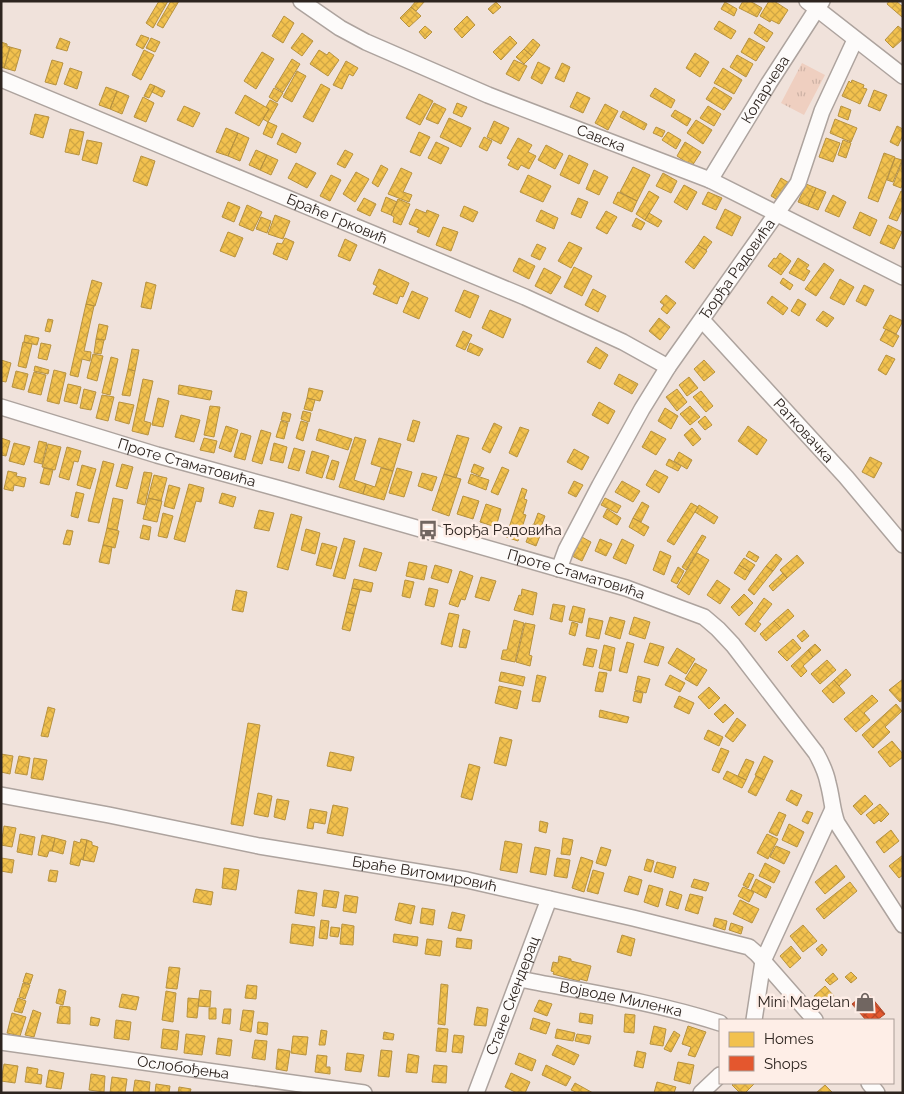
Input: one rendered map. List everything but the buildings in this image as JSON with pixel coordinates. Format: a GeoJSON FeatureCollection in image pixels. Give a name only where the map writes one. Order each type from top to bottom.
{"type":"FeatureCollection","features":[{"type":"Feature","properties":{"kind":"street","name":"Савска"},"geometry":{"type":"LineString","coordinates":[[301,1],[353,36],[383,50],[488,95],[710,180],[903,277]]}},
{"type":"Feature","properties":{"kind":"street","name":"Коларчева"},"geometry":{"type":"LineString","coordinates":[[710,180],[815,4]]}},
{"type":"Feature","properties":{"kind":"street"},"geometry":{"type":"LineString","coordinates":[[815,4],[855,40],[903,76]]}},
{"type":"Feature","properties":{"kind":"street","name":"Ђорђа Радовића"},"geometry":{"type":"LineString","coordinates":[[559,568],[566,550],[600,485],[642,409],[668,367],[798,183],[822,111],[855,40]]}},
{"type":"Feature","properties":{"kind":"street","name":"Браће Грковић"},"geometry":{"type":"LineString","coordinates":[[1,79],[525,297],[623,342],[668,367]]}},
{"type":"Feature","properties":{"kind":"street","name":"Ратковачка"},"geometry":{"type":"LineString","coordinates":[[702,320],[846,478],[903,544]]}},
{"type":"Feature","properties":{"kind":"street","name":"Проте Стаматовића"},"geometry":{"type":"LineString","coordinates":[[1,407],[157,455],[626,588],[693,612],[711,622],[728,639],[765,684],[816,753],[829,784],[832,811],[842,833],[903,925]]}},
{"type":"Feature","properties":{"kind":"street","name":"Браће Витомировић"},"geometry":{"type":"LineString","coordinates":[[1,794],[259,846],[468,880],[749,947],[813,1019]]}},
{"type":"Feature","properties":{"kind":"street"},"geometry":{"type":"LineString","coordinates":[[754,1019],[763,961],[832,811]]}},
{"type":"Feature","properties":{"kind":"street","name":"Стане Скендерац"},"geometry":{"type":"LineString","coordinates":[[476,1093],[548,899]]}},
{"type":"Feature","properties":{"kind":"street","name":"Војводе Миленка"},"geometry":{"type":"LineString","coordinates":[[519,979],[630,1000],[719,1022]]}},
{"type":"Feature","properties":{"kind":"street","name":"Ослобођења"},"geometry":{"type":"LineString","coordinates":[[1,1042],[364,1093]]}},
{"type":"Feature","properties":{"kind":"street"},"geometry":{"type":"LineString","coordinates":[[701,1093],[719,1076]]}},
{"type":"Feature","properties":{"kind":"green space"},"geometry":{"type":"Polygon","coordinates":[[[802,63],[825,75],[804,115],[781,103],[802,63]]]}},
{"type":"Feature","properties":{"kind":"place","name":"Ђорђа Радовића"},"geometry":{"type":"Point","coordinates":[428,530]}},
{"type":"Feature","properties":{"kind":"place","name":"Mini Magelan"},"geometry":{"type":"Point","coordinates":[865,1002]}}]}
